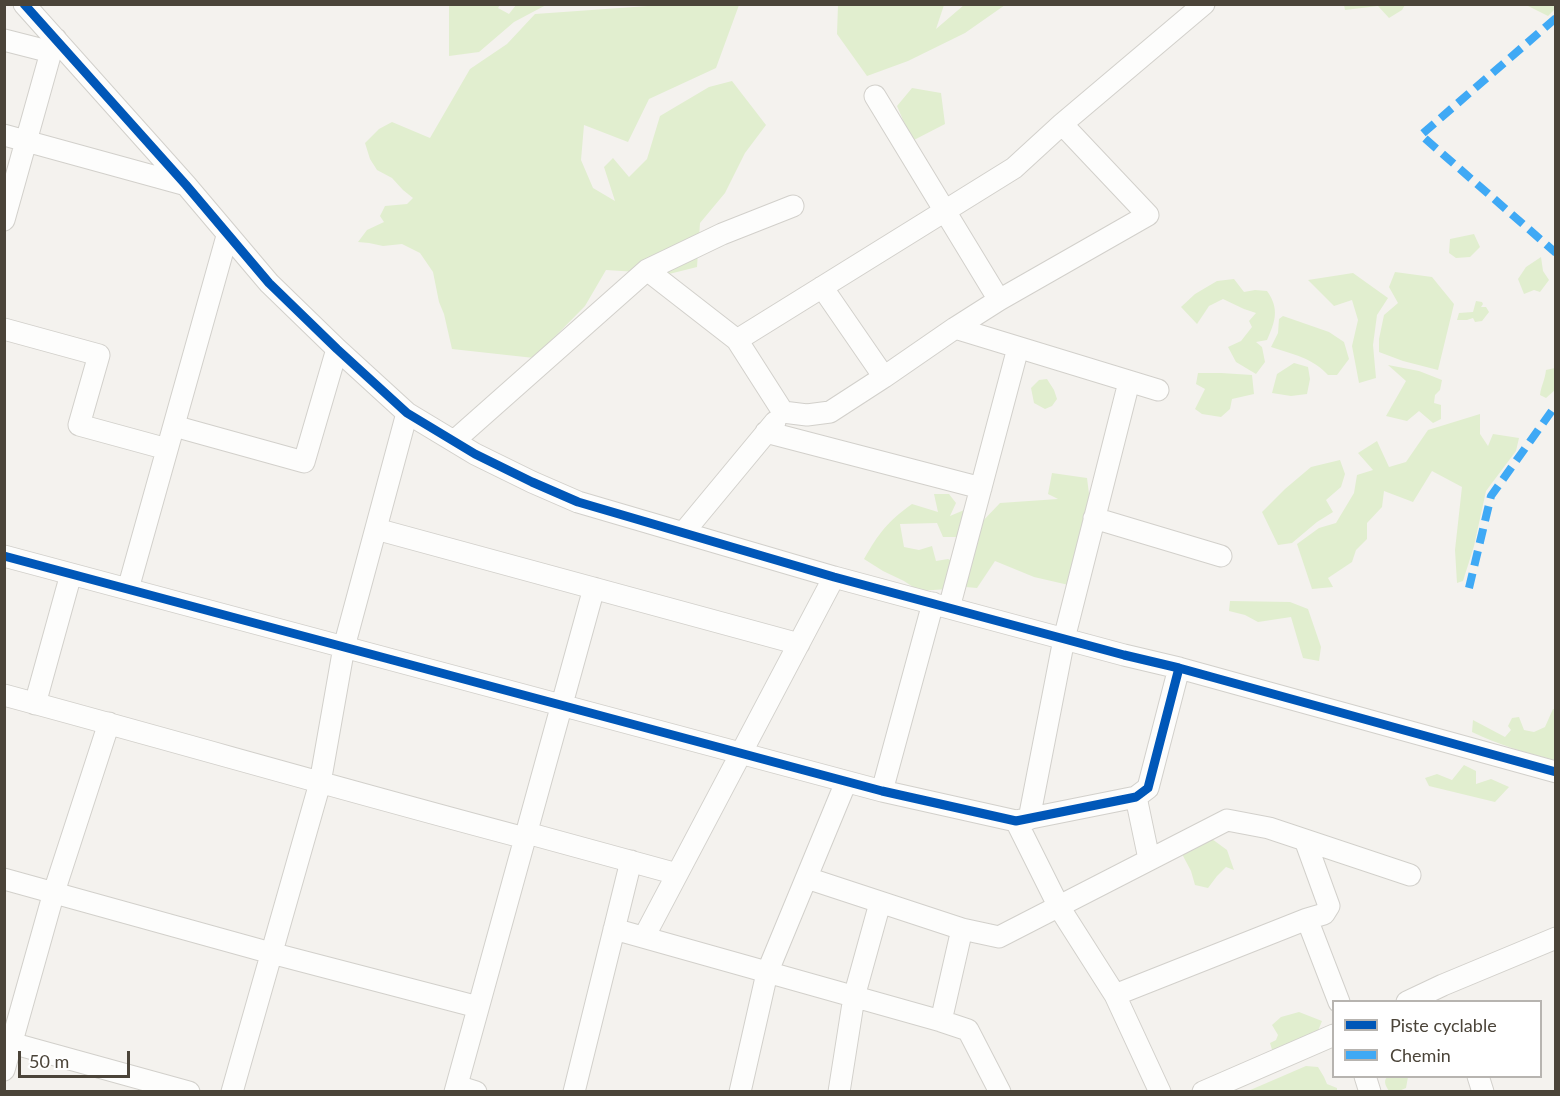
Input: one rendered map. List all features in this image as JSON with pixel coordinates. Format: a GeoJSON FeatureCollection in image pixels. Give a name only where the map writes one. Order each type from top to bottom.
{"type":"FeatureCollection","features":[{"type":"Feature","properties":{"kind":"street"},"geometry":{"type":"LineString","coordinates":[[24,4],[53,46],[186,185],[269,283],[407,413],[475,454],[578,501],[683,533],[834,577],[1179,668],[1556,772]]}},
{"type":"Feature","properties":{"kind":"street"},"geometry":{"type":"LineString","coordinates":[[736,340],[1014,168],[1062,124],[1204,4]]}},
{"type":"Feature","properties":{"kind":"street"},"geometry":{"type":"LineString","coordinates":[[4,40],[53,46]]}},
{"type":"Feature","properties":{"kind":"street"},"geometry":{"type":"LineString","coordinates":[[4,220],[53,46]]}},
{"type":"Feature","properties":{"kind":"street"},"geometry":{"type":"LineString","coordinates":[[875,96],[999,300]]}},
{"type":"Feature","properties":{"kind":"street"},"geometry":{"type":"LineString","coordinates":[[647,270],[736,340],[783,412],[807,415],[830,412],[999,300],[1148,215],[1062,124]]}},
{"type":"Feature","properties":{"kind":"street"},"geometry":{"type":"LineString","coordinates":[[4,135],[186,185]]}},
{"type":"Feature","properties":{"kind":"street"},"geometry":{"type":"LineString","coordinates":[[454,441],[647,270],[722,234],[793,206]]}},
{"type":"Feature","properties":{"kind":"street"},"geometry":{"type":"LineString","coordinates":[[128,589],[227,236]]}},
{"type":"Feature","properties":{"kind":"street"},"geometry":{"type":"LineString","coordinates":[[822,287],[884,377]]}},
{"type":"Feature","properties":{"kind":"street"},"geometry":{"type":"LineString","coordinates":[[954,328],[1158,390]]}},
{"type":"Feature","properties":{"kind":"street"},"geometry":{"type":"LineString","coordinates":[[4,330],[99,356],[79,425],[167,449]]}},
{"type":"Feature","properties":{"kind":"street"},"geometry":{"type":"LineString","coordinates":[[882,791],[981,488],[1018,348]]}},
{"type":"Feature","properties":{"kind":"street"},"geometry":{"type":"LineString","coordinates":[[174,426],[304,462],[337,349]]}},
{"type":"Feature","properties":{"kind":"street"},"geometry":{"type":"LineString","coordinates":[[1129,382],[1064,639],[1022,820],[1059,907],[1115,995],[1160,1092]]}},
{"type":"Feature","properties":{"kind":"street"},"geometry":{"type":"LineString","coordinates":[[683,533],[783,412]]}},
{"type":"Feature","properties":{"kind":"street"},"geometry":{"type":"LineString","coordinates":[[232,1092],[320,783],[344,647],[407,413]]}},
{"type":"Feature","properties":{"kind":"street"},"geometry":{"type":"LineString","coordinates":[[766,432],[981,488]]}},
{"type":"Feature","properties":{"kind":"street"},"geometry":{"type":"LineString","coordinates":[[1094,518],[1221,556]]}},
{"type":"Feature","properties":{"kind":"street"},"geometry":{"type":"LineString","coordinates":[[376,529],[799,644]]}},
{"type":"Feature","properties":{"kind":"street"},"geometry":{"type":"LineString","coordinates":[[4,556],[846,782],[1022,820],[1136,797],[1148,788],[1179,668]]}},
{"type":"Feature","properties":{"kind":"street"},"geometry":{"type":"LineString","coordinates":[[35,704],[71,574]]}},
{"type":"Feature","properties":{"kind":"street"},"geometry":{"type":"LineString","coordinates":[[644,937],[834,577]]}},
{"type":"Feature","properties":{"kind":"street"},"geometry":{"type":"LineString","coordinates":[[463,1090],[478,1007],[594,588]]}},
{"type":"Feature","properties":{"kind":"street"},"geometry":{"type":"LineString","coordinates":[[4,695],[320,783],[677,874]]}},
{"type":"Feature","properties":{"kind":"street"},"geometry":{"type":"LineString","coordinates":[[4,1070],[8,1042],[109,723]]}},
{"type":"Feature","properties":{"kind":"street"},"geometry":{"type":"LineString","coordinates":[[740,1092],[767,973],[846,782]]}},
{"type":"Feature","properties":{"kind":"street"},"geometry":{"type":"LineString","coordinates":[[1136,797],[1149,859]]}},
{"type":"Feature","properties":{"kind":"street"},"geometry":{"type":"LineString","coordinates":[[807,878],[962,929],[999,937],[1227,820],[1269,828],[1410,874]]}},
{"type":"Feature","properties":{"kind":"street"},"geometry":{"type":"LineString","coordinates":[[1115,995],[1324,914],[1329,906],[1305,840]]}},
{"type":"Feature","properties":{"kind":"street"},"geometry":{"type":"LineString","coordinates":[[574,1092],[631,861]]}},
{"type":"Feature","properties":{"kind":"street"},"geometry":{"type":"LineString","coordinates":[[4,879],[271,954],[478,1007]]}},
{"type":"Feature","properties":{"kind":"street"},"geometry":{"type":"LineString","coordinates":[[838,1092],[854,998],[880,903]]}},
{"type":"Feature","properties":{"kind":"street"},"geometry":{"type":"LineString","coordinates":[[1307,920],[1338,1000]]}},
{"type":"Feature","properties":{"kind":"street"},"geometry":{"type":"LineString","coordinates":[[614,929],[968,1030],[999,1091]]}},
{"type":"Feature","properties":{"kind":"street"},"geometry":{"type":"LineString","coordinates":[[941,1021],[962,929]]}},
{"type":"Feature","properties":{"kind":"street"},"geometry":{"type":"LineString","coordinates":[[1416,1000],[1446,993],[1556,938]]}},
{"type":"Feature","properties":{"kind":"street"},"geometry":{"type":"LineString","coordinates":[[1203,1092],[1332,1036]]}},
{"type":"Feature","properties":{"kind":"street"},"geometry":{"type":"LineString","coordinates":[[8,1042],[189,1092]]}},
{"type":"Feature","properties":{"kind":"green space"},"geometry":{"type":"Polygon","coordinates":[[[1344,4],[1405,5],[1402,10],[1389,18],[1378,6],[1345,10],[1344,4]]]}},
{"type":"Feature","properties":{"kind":"green space"},"geometry":{"type":"Polygon","coordinates":[[[449,5],[500,5],[498,8],[509,14],[516,5],[546,5],[514,22],[479,52],[449,56],[449,5]]]}},
{"type":"Feature","properties":{"kind":"green space"},"geometry":{"type":"Polygon","coordinates":[[[662,5],[739,5],[716,68],[649,99],[628,142],[584,125],[581,160],[593,188],[615,201],[604,167],[613,158],[629,177],[647,159],[660,116],[709,87],[732,81],[766,125],[745,153],[725,193],[700,223],[697,267],[669,274],[606,270],[585,306],[534,358],[452,349],[433,272],[420,253],[402,244],[383,246],[358,242],[367,230],[384,222],[380,216],[385,206],[407,204],[413,198],[392,178],[377,170],[370,159],[365,143],[379,129],[392,122],[430,138],[470,69],[507,44],[535,14],[662,5]]]}},
{"type":"Feature","properties":{"kind":"green space"},"geometry":{"type":"Polygon","coordinates":[[[838,5],[944,5],[936,29],[964,5],[1005,5],[965,33],[908,61],[867,76],[837,34],[838,5]]]}},
{"type":"Feature","properties":{"kind":"green space"},"geometry":{"type":"Polygon","coordinates":[[[1526,5],[1555,5],[1555,9],[1548,16],[1526,5]]]}},
{"type":"Feature","properties":{"kind":"green space"},"geometry":{"type":"Polygon","coordinates":[[[912,88],[941,93],[945,124],[912,141],[897,106],[912,88]]]}},
{"type":"Feature","properties":{"kind":"green space"},"geometry":{"type":"Polygon","coordinates":[[[1474,234],[1480,247],[1470,257],[1456,258],[1449,253],[1450,239],[1474,234]]]}},
{"type":"Feature","properties":{"kind":"green space"},"geometry":{"type":"Polygon","coordinates":[[[1541,257],[1543,271],[1549,280],[1540,292],[1534,290],[1524,294],[1518,279],[1526,267],[1541,257]]]}},
{"type":"Feature","properties":{"kind":"green space"},"geometry":{"type":"Polygon","coordinates":[[[1395,272],[1432,277],[1454,304],[1438,370],[1379,352],[1384,315],[1398,303],[1389,287],[1395,272]]]}},
{"type":"Feature","properties":{"kind":"green space"},"geometry":{"type":"Polygon","coordinates":[[[1353,273],[1388,298],[1377,315],[1373,345],[1376,378],[1359,383],[1352,346],[1358,320],[1352,300],[1334,306],[1308,280],[1353,273]]]}},
{"type":"Feature","properties":{"kind":"green space"},"geometry":{"type":"Polygon","coordinates":[[[1234,279],[1244,292],[1267,291],[1274,304],[1275,316],[1267,340],[1256,342],[1262,347],[1265,362],[1256,374],[1236,362],[1228,347],[1241,341],[1252,327],[1249,321],[1256,313],[1223,299],[1209,306],[1197,324],[1181,307],[1195,294],[1217,281],[1234,279]]]}},
{"type":"Feature","properties":{"kind":"green space"},"geometry":{"type":"Polygon","coordinates":[[[1476,301],[1482,302],[1481,307],[1486,307],[1489,312],[1482,321],[1475,322],[1473,318],[1457,320],[1459,313],[1473,312],[1476,301]]]}},
{"type":"Feature","properties":{"kind":"green space"},"geometry":{"type":"Polygon","coordinates":[[[1283,316],[1329,332],[1344,342],[1349,359],[1337,375],[1328,375],[1316,364],[1271,347],[1278,333],[1279,319],[1283,316]]]}},
{"type":"Feature","properties":{"kind":"green space"},"geometry":{"type":"Polygon","coordinates":[[[1294,363],[1308,367],[1310,379],[1307,394],[1291,396],[1272,393],[1277,374],[1294,363]]]}},
{"type":"Feature","properties":{"kind":"green space"},"geometry":{"type":"Polygon","coordinates":[[[1388,365],[1419,371],[1442,380],[1434,403],[1441,405],[1441,419],[1433,423],[1419,411],[1407,421],[1386,416],[1406,381],[1388,365]]]}},
{"type":"Feature","properties":{"kind":"green space"},"geometry":{"type":"Polygon","coordinates":[[[1555,368],[1555,390],[1546,398],[1540,395],[1546,370],[1555,368]]]}},
{"type":"Feature","properties":{"kind":"green space"},"geometry":{"type":"Polygon","coordinates":[[[1198,373],[1252,375],[1254,394],[1232,399],[1230,409],[1221,417],[1202,414],[1195,409],[1205,389],[1196,384],[1198,373]]]}},
{"type":"Feature","properties":{"kind":"green space"},"geometry":{"type":"Polygon","coordinates":[[[1047,379],[1057,399],[1052,406],[1045,409],[1034,403],[1031,388],[1039,380],[1047,379]]]}},
{"type":"Feature","properties":{"kind":"green space"},"geometry":{"type":"Polygon","coordinates":[[[1480,414],[1480,434],[1488,446],[1493,434],[1519,438],[1516,451],[1486,491],[1474,546],[1463,581],[1457,583],[1455,550],[1462,487],[1432,471],[1413,502],[1384,491],[1382,507],[1367,523],[1367,539],[1356,550],[1352,562],[1328,578],[1333,587],[1312,589],[1297,544],[1319,528],[1336,523],[1354,493],[1357,475],[1373,470],[1358,453],[1377,441],[1389,467],[1406,462],[1428,430],[1480,414]]]}},
{"type":"Feature","properties":{"kind":"green space"},"geometry":{"type":"Polygon","coordinates":[[[1340,460],[1345,474],[1341,487],[1326,500],[1333,512],[1292,543],[1278,545],[1262,512],[1311,467],[1340,460]]]}},
{"type":"Feature","properties":{"kind":"green space"},"geometry":{"type":"Polygon","coordinates":[[[1052,473],[1087,478],[1092,518],[1073,586],[1034,577],[995,561],[977,588],[954,586],[978,543],[979,525],[1000,503],[1058,499],[1048,494],[1052,473]]]}},
{"type":"Feature","properties":{"kind":"green space"},"geometry":{"type":"Polygon","coordinates":[[[934,494],[949,494],[956,503],[950,516],[976,505],[966,537],[943,537],[937,523],[900,524],[904,547],[919,550],[932,546],[936,561],[948,559],[956,563],[948,589],[919,591],[864,559],[884,528],[912,504],[938,512],[934,494]]]}},
{"type":"Feature","properties":{"kind":"green space"},"geometry":{"type":"Polygon","coordinates":[[[1230,601],[1290,602],[1308,609],[1321,647],[1319,661],[1303,658],[1291,617],[1258,622],[1245,615],[1229,611],[1230,601]]]}},
{"type":"Feature","properties":{"kind":"green space"},"geometry":{"type":"Polygon","coordinates":[[[1555,709],[1555,760],[1513,748],[1472,732],[1473,720],[1505,737],[1511,730],[1508,726],[1512,718],[1519,717],[1524,730],[1534,732],[1545,727],[1555,709]]]}},
{"type":"Feature","properties":{"kind":"green space"},"geometry":{"type":"Polygon","coordinates":[[[1464,765],[1476,771],[1476,784],[1491,779],[1509,787],[1495,802],[1429,786],[1425,778],[1437,774],[1452,780],[1464,765]]]}},
{"type":"Feature","properties":{"kind":"green space"},"geometry":{"type":"Polygon","coordinates":[[[1212,839],[1227,850],[1234,870],[1226,867],[1208,888],[1195,885],[1182,854],[1212,839]]]}},
{"type":"Feature","properties":{"kind":"green space"},"geometry":{"type":"Polygon","coordinates":[[[1299,1012],[1322,1021],[1309,1053],[1273,1053],[1270,1043],[1276,1040],[1278,1035],[1272,1025],[1281,1017],[1299,1012]]]}},
{"type":"Feature","properties":{"kind":"green space"},"geometry":{"type":"Polygon","coordinates":[[[1306,1066],[1318,1067],[1327,1084],[1337,1088],[1337,1091],[1248,1091],[1306,1066]]]}},
{"type":"Feature","properties":{"kind":"green space"},"geometry":{"type":"Polygon","coordinates":[[[1408,1078],[1406,1088],[1389,1091],[1386,1079],[1408,1078]]]}},
{"type":"Feature","properties":{"kind":"marked path"},"geometry":{"type":"LineString","coordinates":[[1556,18],[1421,135],[1556,253]]}},
{"type":"Feature","properties":{"kind":"marked path"},"geometry":{"type":"LineString","coordinates":[[1469,588],[1491,496],[1556,405]]}},
{"type":"Feature","properties":{"kind":"cycle path"},"geometry":{"type":"LineString","coordinates":[[24,4],[186,185],[269,283],[407,413],[475,454],[578,502],[834,577],[1179,668],[1556,772]]}},
{"type":"Feature","properties":{"kind":"cycle path"},"geometry":{"type":"LineString","coordinates":[[4,556],[882,791],[1016,821],[1136,797],[1148,788],[1179,668]]}}]}
